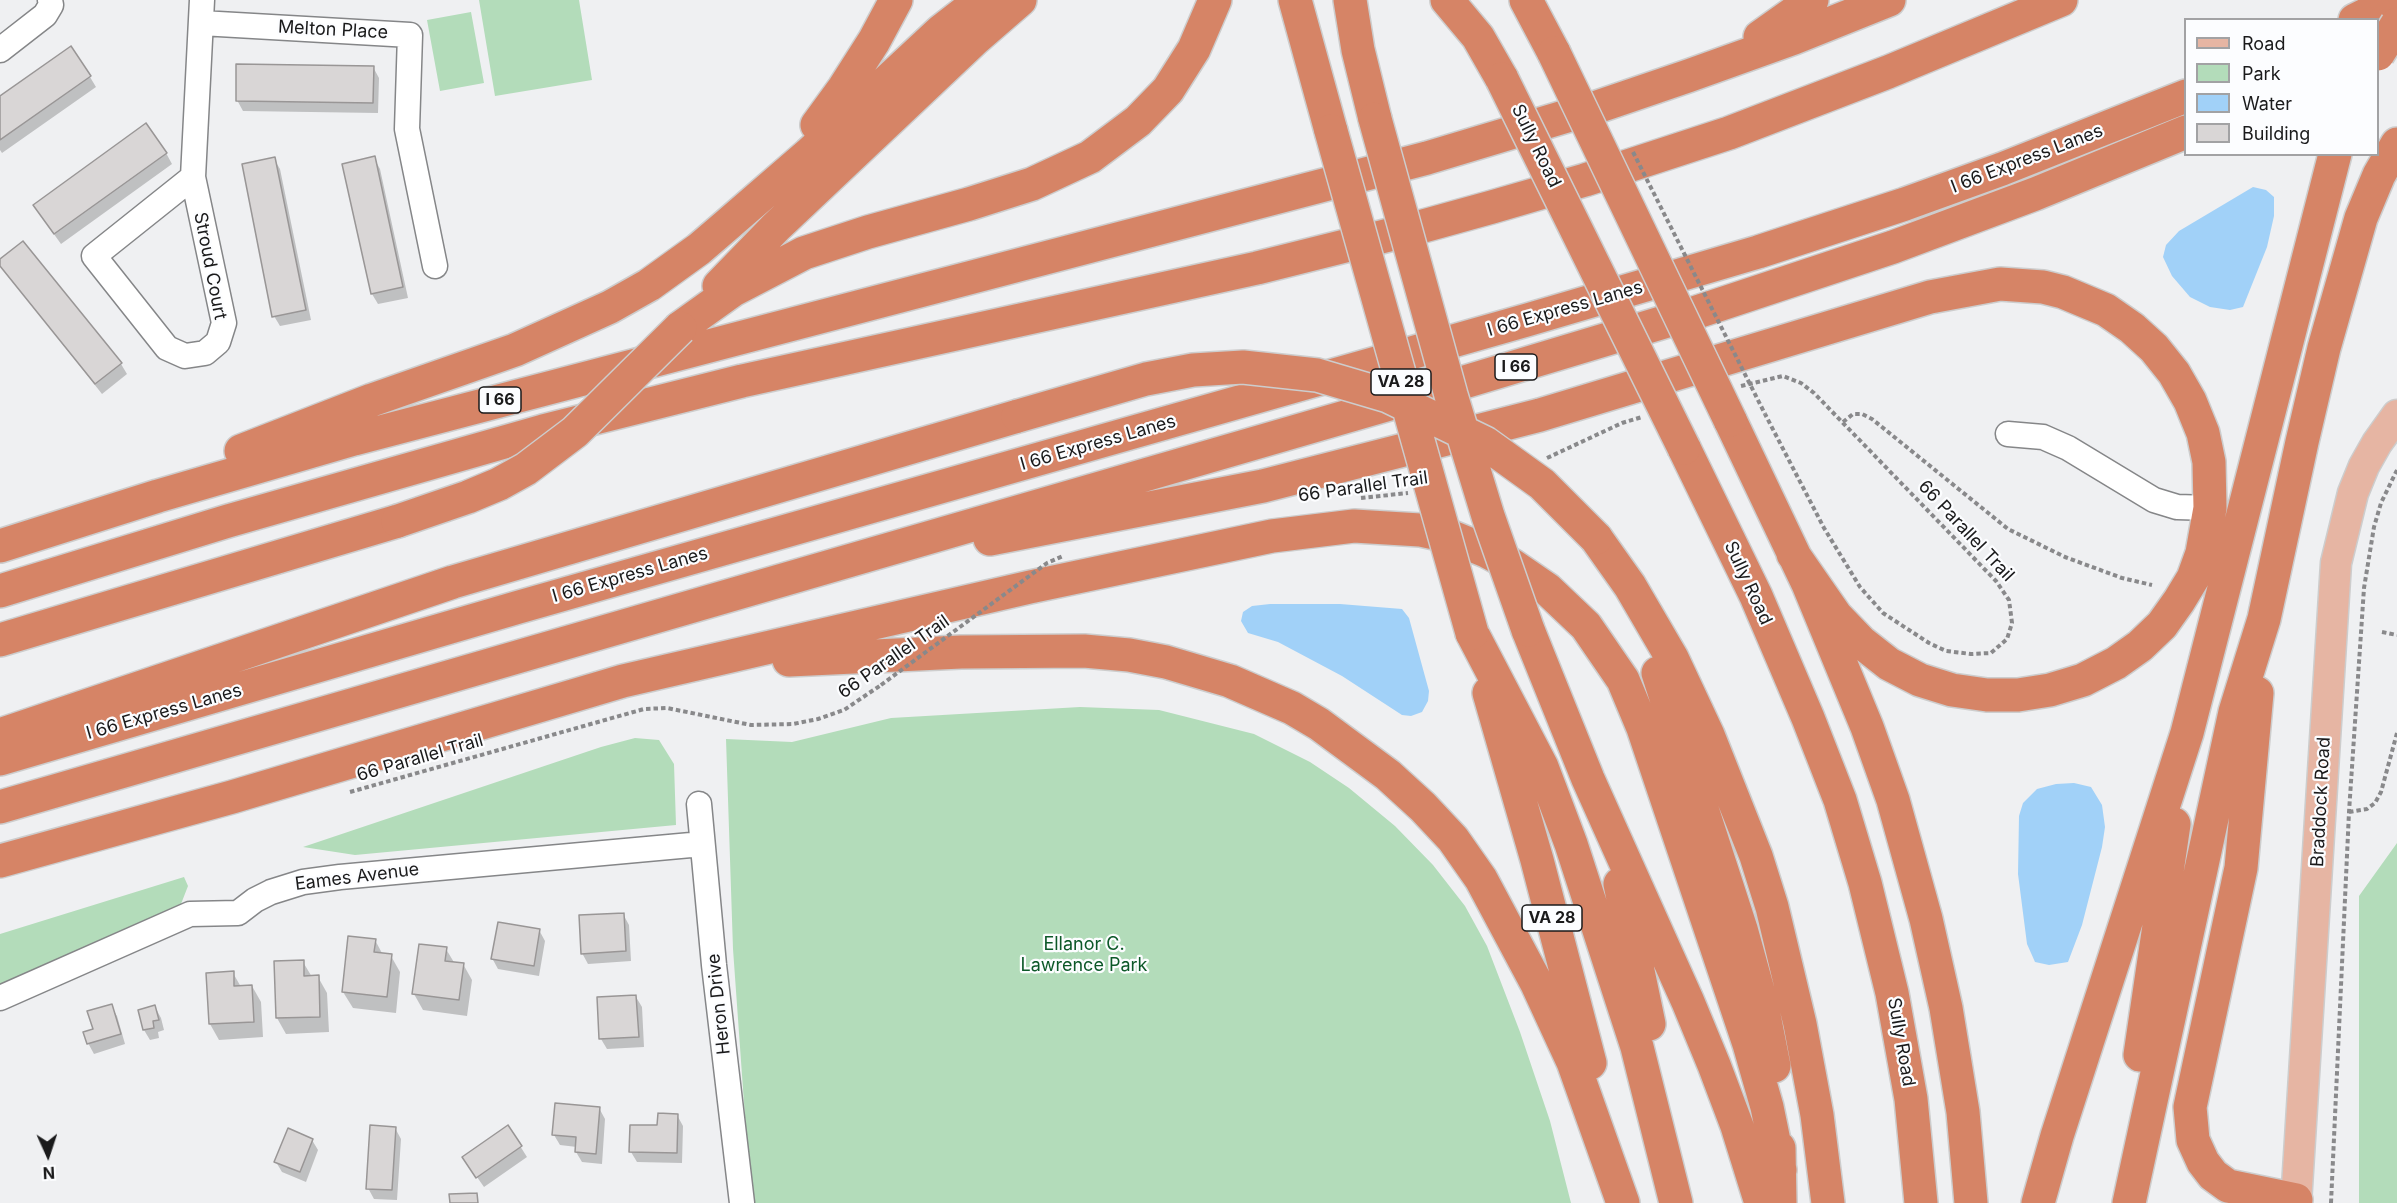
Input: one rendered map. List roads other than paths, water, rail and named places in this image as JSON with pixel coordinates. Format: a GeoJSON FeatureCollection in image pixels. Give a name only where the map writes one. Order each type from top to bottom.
{"type":"FeatureCollection","features":[{"type":"Feature","properties":{"kind":"highway"},"geometry":{"type":"LineString","coordinates":[[752,202],[800,147],[844,88],[874,41],[896,0]]}},
{"type":"Feature","properties":{"kind":"highway"},"geometry":{"type":"LineString","coordinates":[[8,543],[350,408],[472,366],[565,329],[610,307],[649,285],[699,249],[809,154],[941,31],[981,0]]}},
{"type":"Feature","properties":{"kind":"highway"},"geometry":{"type":"LineString","coordinates":[[0,640],[398,521],[468,497],[526,469],[575,432],[680,328],[716,301],[975,39],[1020,0]]}},
{"type":"Feature","properties":{"kind":"highway"},"geometry":{"type":"LineString","coordinates":[[749,269],[1032,184],[1090,157],[1138,121],[1168,90],[1194,49],[1215,0]]}},
{"type":"Feature","properties":{"kind":"highway","name":"VA 28"},"geometry":{"type":"LineString","coordinates":[[1295,0],[1537,860],[1625,1203]]}},
{"type":"Feature","properties":{"kind":"highway"},"geometry":{"type":"LineString","coordinates":[[1350,0],[1358,50],[1375,119],[1478,483],[1528,630],[1588,779],[1688,1002],[1737,1126],[1761,1203]]}},
{"type":"Feature","properties":{"kind":"highway"},"geometry":{"type":"LineString","coordinates":[[1447,0],[1478,38],[1502,79]]}},
{"type":"Feature","properties":{"kind":"highway","name":"Sully Road"},"geometry":{"type":"LineString","coordinates":[[1465,0],[1756,596],[1840,800],[1865,883],[1892,993],[1911,1099],[1921,1203]]}},
{"type":"Feature","properties":{"kind":"highway"},"geometry":{"type":"LineString","coordinates":[[1526,0],[1554,53],[1793,554],[1867,727],[1893,800],[1937,964],[1963,1112],[1971,1203]]}},
{"type":"Feature","properties":{"kind":"highway"},"geometry":{"type":"LineString","coordinates":[[1688,76],[1739,50],[1812,0]]}},
{"type":"Feature","properties":{"kind":"highway","name":"I 66"},"geometry":{"type":"LineString","coordinates":[[8,543],[191,486],[354,439],[1427,158],[1597,107],[1688,76],[1794,38],[1889,0]]}},
{"type":"Feature","properties":{"kind":"highway"},"geometry":{"type":"LineString","coordinates":[[0,591],[250,514],[543,431],[754,378],[1290,261],[1492,207],[1630,166],[1739,129],[1888,72],[2061,0]]}},
{"type":"Feature","properties":{"kind":"highway"},"geometry":{"type":"LineString","coordinates":[[2359,18],[2396,0]]}},
{"type":"Feature","properties":{"kind":"highway"},"geometry":{"type":"LineString","coordinates":[[2379,52],[2397,24]]}},
{"type":"Feature","properties":{"kind":"highway"},"geometry":{"type":"LineString","coordinates":[[2379,45],[2397,36]]}},
{"type":"Feature","properties":{"kind":"highway","name":"I 66 Express Lanes"},"geometry":{"type":"LineString","coordinates":[[0,759],[519,607],[1527,320],[1799,239],[2002,170],[2184,97]]}},
{"type":"Feature","properties":{"kind":"highway","name":"I 66"},"geometry":{"type":"LineString","coordinates":[[0,807],[835,566],[1694,314],[1893,247],[2035,194],[2184,133]]}},
{"type":"Feature","properties":{"kind":"highway"},"geometry":{"type":"LineString","coordinates":[[2129,1203],[2235,712],[2264,619],[2304,432],[2361,218],[2379,175],[2397,144]]}},
{"type":"Feature","properties":{"kind":"highway"},"geometry":{"type":"LineString","coordinates":[[2038,1203],[2057,1136],[2187,733],[2334,156]]}},
{"type":"Feature","properties":{"kind":"highway"},"geometry":{"type":"LineString","coordinates":[[835,566],[1023,533],[1263,486],[1540,416],[1930,297],[2000,284],[2043,287],[2085,300],[2132,327],[2154,348],[2174,373],[2190,401],[2203,433],[2209,462],[2210,508],[2202,553],[2193,578],[2162,625],[2140,646],[2116,663],[2083,680],[2050,690],[2018,695],[1987,695],[1952,690],[1920,680],[1889,664],[1861,642],[1836,616],[1793,554]]}},
{"type":"Feature","properties":{"kind":"highway"},"geometry":{"type":"LineString","coordinates":[[0,735],[464,579],[1135,382],[1193,370],[1243,367],[1317,375],[1388,396],[1485,442],[1542,484],[1596,538],[1630,586],[1672,658],[1713,745],[1756,856],[1772,907],[1800,1024],[1828,1203]]}},
{"type":"Feature","properties":{"kind":"highway"},"geometry":{"type":"LineString","coordinates":[[0,779],[658,588],[860,510]]}},
{"type":"Feature","properties":{"kind":"highway"},"geometry":{"type":"LineString","coordinates":[[0,861],[243,793],[623,681],[1030,587],[1272,536],[1354,526],[1409,529],[1452,537],[1494,556],[1547,589],[1586,626],[1623,680],[1643,728],[1765,1067]]}},
{"type":"Feature","properties":{"kind":"highway"},"geometry":{"type":"LineString","coordinates":[[1596,538],[1635,615],[1667,695],[1742,929],[1762,1005],[1765,1067],[1780,1170],[1780,1203]]}},
{"type":"Feature","properties":{"kind":"highway"},"geometry":{"type":"LineString","coordinates":[[2264,619],[2241,868],[2190,1107],[2193,1140],[2203,1162],[2213,1175],[2228,1186],[2296,1202]]}},
{"type":"Feature","properties":{"kind":"highway"},"geometry":{"type":"LineString","coordinates":[[1472,633],[1542,767],[1571,844],[1637,1047],[1676,1203]]}},
{"type":"Feature","properties":{"kind":"highway"},"geometry":{"type":"LineString","coordinates":[[586,693],[628,691],[787,660],[961,652],[1084,651],[1129,655],[1202,671],[1263,694],[1292,708],[1344,741],[1388,775],[1453,839],[1481,879],[1537,984],[1573,1062],[1625,1203]]}},
{"type":"Feature","properties":{"kind":"highway"},"geometry":{"type":"LineString","coordinates":[[2119,1203],[2187,733]]}},
{"type":"Feature","properties":{"kind":"highway"},"geometry":{"type":"LineString","coordinates":[[1588,779],[1621,889],[1662,1095],[1688,1203]]}},
{"type":"Feature","properties":{"kind":"main road","name":"Braddock Road"},"geometry":{"type":"LineString","coordinates":[[2296,1202],[2336,563],[2353,493],[2364,466],[2377,442],[2397,415]]}},
{"type":"Feature","properties":{"kind":"street"},"geometry":{"type":"LineString","coordinates":[[0,50],[45,15],[51,4],[50,0]]}},
{"type":"Feature","properties":{"kind":"street","name":"Stroud Court"},"geometry":{"type":"LineString","coordinates":[[193,177],[94,256],[167,348],[185,356],[205,353],[218,342],[224,322],[193,177],[201,11]]}},
{"type":"Feature","properties":{"kind":"street","name":"Melton Place"},"geometry":{"type":"LineString","coordinates":[[201,11],[410,35],[406,129],[435,266]]}},
{"type":"Feature","properties":{"kind":"street"},"geometry":{"type":"LineString","coordinates":[[2008,434],[2043,437],[2068,448],[2154,500],[2177,507],[2210,508]]}},
{"type":"Feature","properties":{"kind":"street","name":"Heron Drive"},"geometry":{"type":"LineString","coordinates":[[699,804],[742,1203]]}},
{"type":"Feature","properties":{"kind":"street","name":"Eames Avenue"},"geometry":{"type":"LineString","coordinates":[[0,998],[189,914],[238,913],[255,900],[285,886],[318,880],[702,844]]}},
{"type":"Feature","properties":{"kind":"water"},"geometry":{"type":"Polygon","coordinates":[[[2253,187],[2266,190],[2274,197],[2274,216],[2267,247],[2243,307],[2230,310],[2210,307],[2190,297],[2172,276],[2163,257],[2166,245],[2179,231],[2253,187]]]}},
{"type":"Feature","properties":{"kind":"water"},"geometry":{"type":"Polygon","coordinates":[[[1340,604],[1402,609],[1409,618],[1429,691],[1428,701],[1422,712],[1411,716],[1402,715],[1342,676],[1278,642],[1248,633],[1241,621],[1243,612],[1252,606],[1340,604]]]}},
{"type":"Feature","properties":{"kind":"water"},"geometry":{"type":"Polygon","coordinates":[[[2074,783],[2091,787],[2102,805],[2105,827],[2082,925],[2068,962],[2049,965],[2035,962],[2027,944],[2018,874],[2019,816],[2023,803],[2037,789],[2056,784],[2074,783]]]}},
{"type":"Feature","properties":{"kind":"park label","name":"Ellanor C. Lawrence Park"},"geometry":{"type":"Point","coordinates":[1084,955]}}]}
